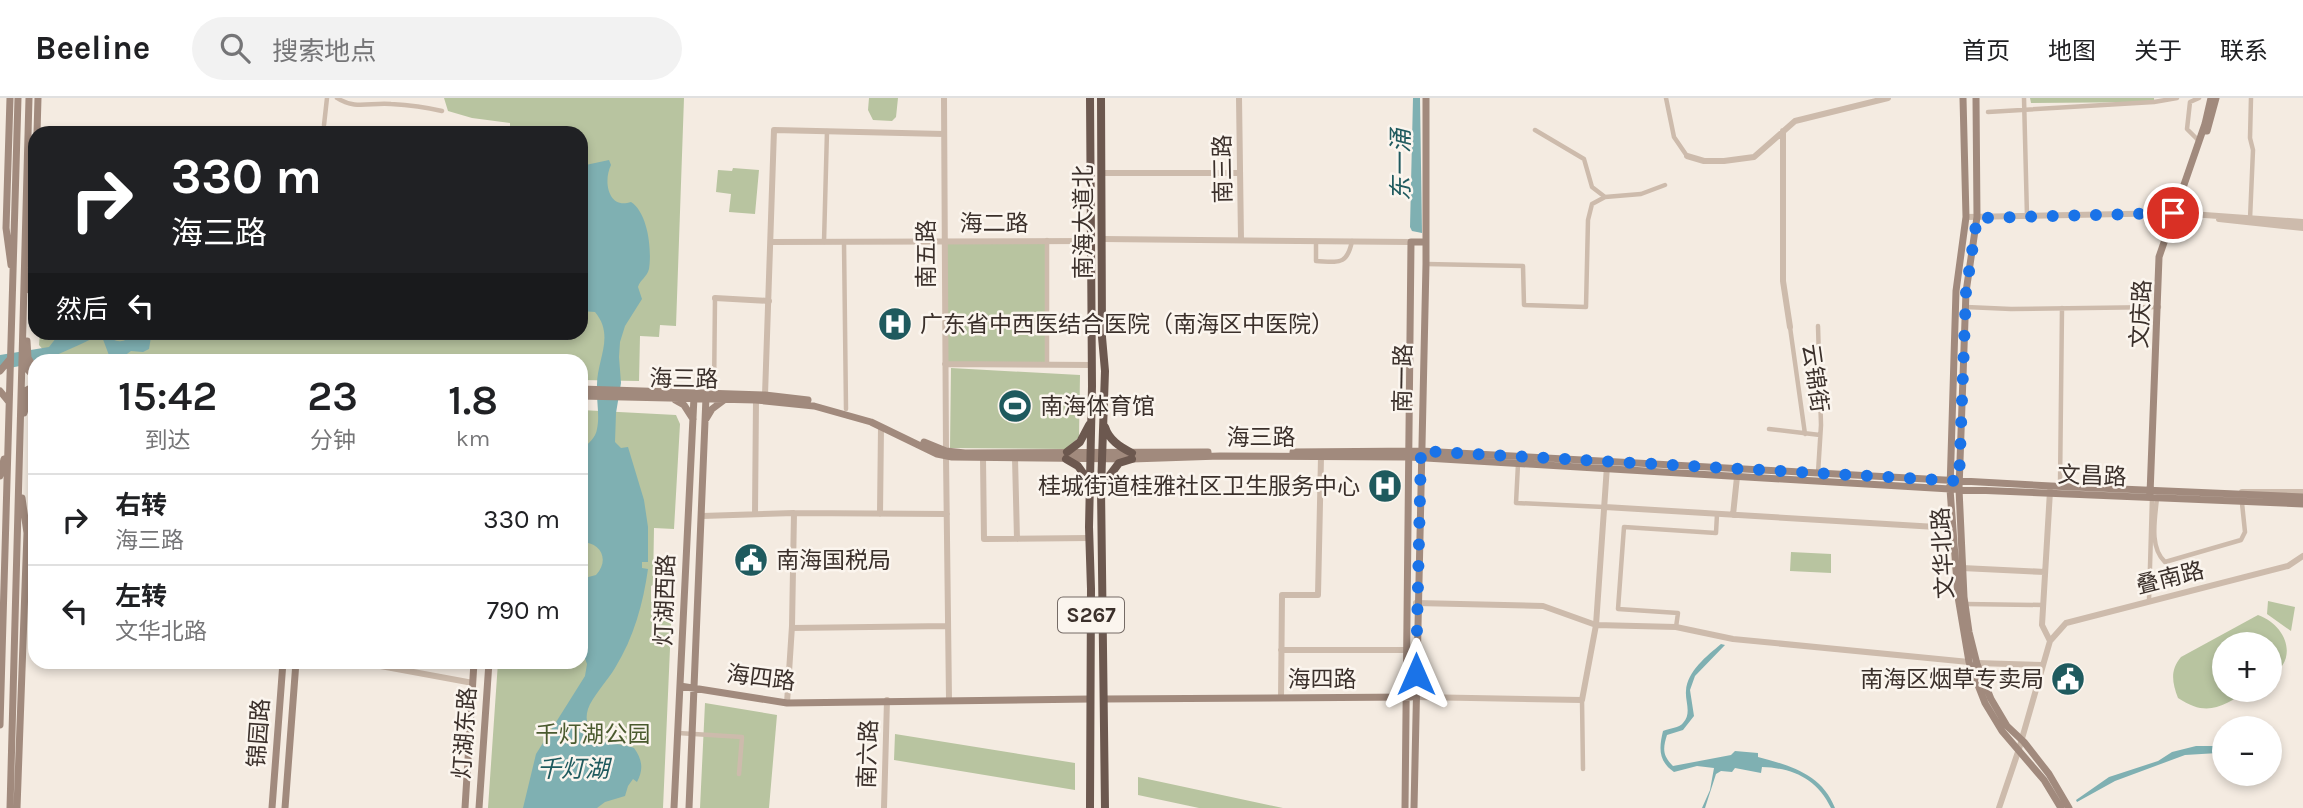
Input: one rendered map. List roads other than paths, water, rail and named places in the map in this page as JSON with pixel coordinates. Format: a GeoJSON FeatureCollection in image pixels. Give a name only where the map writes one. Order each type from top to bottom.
{"type":"FeatureCollection","features":[{"type":"Feature","properties":{"kind":"highway","name":"南海大道北"},"geometry":{"type":"LineString","coordinates":[[1090,98],[1090,808]]}},
{"type":"Feature","properties":{"kind":"highway","name":"南海大道北"},"geometry":{"type":"LineString","coordinates":[[1101,98],[1104,423],[1101,489],[1105,808]]}},
{"type":"Feature","properties":{"kind":"highway"},"geometry":{"type":"LineString","coordinates":[[1089,489],[1084,471],[1064,454],[1080,442],[1091,422]]}},
{"type":"Feature","properties":{"kind":"highway"},"geometry":{"type":"LineString","coordinates":[[1101,489],[1112,469],[1132,456],[1107,434],[1104,423]]}},
{"type":"Feature","properties":{"kind":"main road"},"geometry":{"type":"LineString","coordinates":[[10,98],[3,191],[7,245],[13,276]]}},
{"type":"Feature","properties":{"kind":"main road"},"geometry":{"type":"LineString","coordinates":[[0,725],[18,98]]}},
{"type":"Feature","properties":{"kind":"main road"},"geometry":{"type":"LineString","coordinates":[[28,126],[29,98]]}},
{"type":"Feature","properties":{"kind":"main road"},"geometry":{"type":"LineString","coordinates":[[37,126],[38,98]]}},
{"type":"Feature","properties":{"kind":"main road","name":"南一路"},"geometry":{"type":"LineString","coordinates":[[1413,808],[1426,264],[1426,98]]}},
{"type":"Feature","properties":{"kind":"main road","name":"文华北路"},"geometry":{"type":"LineString","coordinates":[[1964,98],[1966,217],[1956,291],[1950,480],[1958,597],[1973,662],[1998,713],[2049,774],[2069,808]]}},
{"type":"Feature","properties":{"kind":"main road","name":"文华北路"},"geometry":{"type":"LineString","coordinates":[[1976,98],[1977,218],[1966,307],[1959,481],[1965,604],[1976,682],[1993,717],[2044,780],[2061,808]]}},
{"type":"Feature","properties":{"kind":"main road","name":"文庆路"},"geometry":{"type":"LineString","coordinates":[[2153,496],[2151,454],[2158,307],[2164,257],[2175,214],[2213,98]]}},
{"type":"Feature","properties":{"kind":"main road","name":"文庆路"},"geometry":{"type":"LineString","coordinates":[[2175,214],[2212,117],[2213,98]]}},
{"type":"Feature","properties":{"kind":"main road"},"geometry":{"type":"LineString","coordinates":[[28,132],[23,301],[28,358]]}},
{"type":"Feature","properties":{"kind":"main road"},"geometry":{"type":"LineString","coordinates":[[1411,242],[1425,242]]}},
{"type":"Feature","properties":{"kind":"main road","name":"南一路"},"geometry":{"type":"LineString","coordinates":[[1405,808],[1411,242]]}},
{"type":"Feature","properties":{"kind":"main road"},"geometry":{"type":"LineString","coordinates":[[23,301],[28,282]]}},
{"type":"Feature","properties":{"kind":"main road","name":"文庆路"},"geometry":{"type":"LineString","coordinates":[[2153,496],[2158,307]]}},
{"type":"Feature","properties":{"kind":"main road"},"geometry":{"type":"LineString","coordinates":[[10,808],[24,324]]}},
{"type":"Feature","properties":{"kind":"main road"},"geometry":{"type":"LineString","coordinates":[[23,350],[28,370]]}},
{"type":"Feature","properties":{"kind":"main road"},"geometry":{"type":"LineString","coordinates":[[0,371],[11,358]]}},
{"type":"Feature","properties":{"kind":"main road"},"geometry":{"type":"LineString","coordinates":[[20,405],[28,390]]}},
{"type":"Feature","properties":{"kind":"main road"},"geometry":{"type":"LineString","coordinates":[[0,391],[9,402]]}},
{"type":"Feature","properties":{"kind":"main road","name":"海三路"},"geometry":{"type":"LineString","coordinates":[[588,394],[694,396]]}},
{"type":"Feature","properties":{"kind":"main road","name":"海三路"},"geometry":{"type":"LineString","coordinates":[[631,394],[671,398],[765,395],[815,401],[880,421],[946,454],[1321,457],[1409,454]]}},
{"type":"Feature","properties":{"kind":"main road","name":"海三路"},"geometry":{"type":"LineString","coordinates":[[709,395],[725,400],[756,400],[823,407],[946,454],[983,458],[1064,454]]}},
{"type":"Feature","properties":{"kind":"main road","name":"灯湖西路"},"geometry":{"type":"LineString","coordinates":[[688,808],[709,395]]}},
{"type":"Feature","properties":{"kind":"main road","name":"灯湖西路"},"geometry":{"type":"LineString","coordinates":[[674,808],[694,396]]}},
{"type":"Feature","properties":{"kind":"main road"},"geometry":{"type":"LineString","coordinates":[[671,398],[684,405],[693,419]]}},
{"type":"Feature","properties":{"kind":"main road"},"geometry":{"type":"LineString","coordinates":[[706,419],[712,410],[725,400]]}},
{"type":"Feature","properties":{"kind":"main road"},"geometry":{"type":"LineString","coordinates":[[19,442],[24,406],[28,401]]}},
{"type":"Feature","properties":{"kind":"main road"},"geometry":{"type":"LineString","coordinates":[[0,476],[8,445]]}},
{"type":"Feature","properties":{"kind":"main road","name":"海三路"},"geometry":{"type":"LineString","coordinates":[[1132,456],[1420,454],[1608,461],[1959,481]]}},
{"type":"Feature","properties":{"kind":"main road","name":"海三路"},"geometry":{"type":"LineString","coordinates":[[1420,454],[1607,470],[1950,489]]}},
{"type":"Feature","properties":{"kind":"main road"},"geometry":{"type":"LineString","coordinates":[[17,808],[27,533],[19,462]]}},
{"type":"Feature","properties":{"kind":"main road"},"geometry":{"type":"LineString","coordinates":[[1865,475],[1865,485]]}},
{"type":"Feature","properties":{"kind":"main road","name":"文昌路"},"geometry":{"type":"LineString","coordinates":[[1959,481],[2050,490],[2233,499]]}},
{"type":"Feature","properties":{"kind":"main road","name":"文昌路"},"geometry":{"type":"LineString","coordinates":[[1950,489],[2050,490],[2060,486],[2153,496]]}},
{"type":"Feature","properties":{"kind":"main road"},"geometry":{"type":"LineString","coordinates":[[2233,499],[2303,495]]}},
{"type":"Feature","properties":{"kind":"main road"},"geometry":{"type":"LineString","coordinates":[[2233,499],[2242,503],[2303,505]]}},
{"type":"Feature","properties":{"kind":"main road","name":"锦园路"},"geometry":{"type":"LineString","coordinates":[[272,808],[282,669]]}},
{"type":"Feature","properties":{"kind":"main road"},"geometry":{"type":"LineString","coordinates":[[285,808],[295,669]]}},
{"type":"Feature","properties":{"kind":"main road","name":"灯湖东路"},"geometry":{"type":"LineString","coordinates":[[465,808],[473,669]]}},
{"type":"Feature","properties":{"kind":"main road","name":"灯湖东路"},"geometry":{"type":"LineString","coordinates":[[479,808],[489,669]]}},
{"type":"Feature","properties":{"kind":"main road","name":"海四路"},"geometry":{"type":"LineString","coordinates":[[680,686],[787,703],[1090,699]]}},
{"type":"Feature","properties":{"kind":"main road","name":"海四路"},"geometry":{"type":"LineString","coordinates":[[1104,699],[1416,697]]}},
{"type":"Feature","properties":{"kind":"street"},"geometry":{"type":"LineString","coordinates":[[324,125],[327,98]]}},
{"type":"Feature","properties":{"kind":"street"},"geometry":{"type":"LineString","coordinates":[[337,98],[349,106],[388,103],[442,111]]}},
{"type":"Feature","properties":{"kind":"street","name":"南五路"},"geometry":{"type":"LineString","coordinates":[[944,98],[943,241],[949,699]]}},
{"type":"Feature","properties":{"kind":"street","name":"南三路"},"geometry":{"type":"LineString","coordinates":[[1239,98],[1241,239]]}},
{"type":"Feature","properties":{"kind":"street"},"geometry":{"type":"LineString","coordinates":[[1666,98],[1674,137],[1687,156],[1703,161],[1754,157],[1795,121],[1888,98]]}},
{"type":"Feature","properties":{"kind":"street"},"geometry":{"type":"LineString","coordinates":[[2024,98],[2027,216]]}},
{"type":"Feature","properties":{"kind":"street"},"geometry":{"type":"LineString","coordinates":[[1988,112],[2154,102],[2178,98]]}},
{"type":"Feature","properties":{"kind":"street"},"geometry":{"type":"LineString","coordinates":[[2199,98],[2190,102],[2187,130],[2199,141]]}},
{"type":"Feature","properties":{"kind":"street"},"geometry":{"type":"LineString","coordinates":[[2250,219],[2253,150],[2250,138],[2251,98]]}},
{"type":"Feature","properties":{"kind":"street"},"geometry":{"type":"LineString","coordinates":[[765,395],[775,130],[944,134]]}},
{"type":"Feature","properties":{"kind":"street"},"geometry":{"type":"LineString","coordinates":[[1535,130],[1584,159],[1592,187],[1605,197]]}},
{"type":"Feature","properties":{"kind":"street"},"geometry":{"type":"LineString","coordinates":[[824,242],[827,131]]}},
{"type":"Feature","properties":{"kind":"street"},"geometry":{"type":"LineString","coordinates":[[1783,131],[1783,281],[1790,327]]}},
{"type":"Feature","properties":{"kind":"street"},"geometry":{"type":"LineString","coordinates":[[1102,173],[1240,173]]}},
{"type":"Feature","properties":{"kind":"street"},"geometry":{"type":"LineString","coordinates":[[1426,264],[1523,266],[1524,305],[1586,307],[1588,220],[1592,204],[1605,197],[1641,194],[1665,185]]}},
{"type":"Feature","properties":{"kind":"street"},"geometry":{"type":"LineString","coordinates":[[1966,217],[2175,214],[2303,222]]}},
{"type":"Feature","properties":{"kind":"street"},"geometry":{"type":"LineString","coordinates":[[2250,219],[2303,228]]}},
{"type":"Feature","properties":{"kind":"street"},"geometry":{"type":"LineString","coordinates":[[1103,239],[1411,242]]}},
{"type":"Feature","properties":{"kind":"street"},"geometry":{"type":"LineString","coordinates":[[1047,240],[1047,364]]}},
{"type":"Feature","properties":{"kind":"street","name":"海二路"},"geometry":{"type":"LineString","coordinates":[[772,242],[1091,241]]}},
{"type":"Feature","properties":{"kind":"street"},"geometry":{"type":"LineString","coordinates":[[1315,241],[1316,261],[1341,262],[1348,256],[1352,241]]}},
{"type":"Feature","properties":{"kind":"street"},"geometry":{"type":"LineString","coordinates":[[844,242],[846,409]]}},
{"type":"Feature","properties":{"kind":"street"},"geometry":{"type":"LineString","coordinates":[[709,395],[715,298],[769,301]]}},
{"type":"Feature","properties":{"kind":"street"},"geometry":{"type":"LineString","coordinates":[[1966,307],[2158,307]]}},
{"type":"Feature","properties":{"kind":"street"},"geometry":{"type":"LineString","coordinates":[[2060,486],[2062,308]]}},
{"type":"Feature","properties":{"kind":"street"},"geometry":{"type":"LineString","coordinates":[[1818,326],[1821,435],[1818,473]]}},
{"type":"Feature","properties":{"kind":"street","name":"云锦街"},"geometry":{"type":"LineString","coordinates":[[1790,327],[1805,434]]}},
{"type":"Feature","properties":{"kind":"street"},"geometry":{"type":"LineString","coordinates":[[946,364],[1091,365]]}},
{"type":"Feature","properties":{"kind":"street"},"geometry":{"type":"LineString","coordinates":[[755,514],[756,400]]}},
{"type":"Feature","properties":{"kind":"street"},"geometry":{"type":"LineString","coordinates":[[880,513],[881,427]]}},
{"type":"Feature","properties":{"kind":"street"},"geometry":{"type":"LineString","coordinates":[[1769,429],[1821,435]]}},
{"type":"Feature","properties":{"kind":"street"},"geometry":{"type":"LineString","coordinates":[[1281,698],[1282,595],[1318,595],[1321,457]]}},
{"type":"Feature","properties":{"kind":"street"},"geometry":{"type":"LineString","coordinates":[[983,458],[984,539],[1089,538]]}},
{"type":"Feature","properties":{"kind":"street"},"geometry":{"type":"LineString","coordinates":[[1015,458],[1017,538]]}},
{"type":"Feature","properties":{"kind":"street"},"geometry":{"type":"LineString","coordinates":[[1583,769],[1582,700],[1596,625],[1608,461]]}},
{"type":"Feature","properties":{"kind":"street"},"geometry":{"type":"LineString","coordinates":[[1518,464],[1516,503],[1953,528]]}},
{"type":"Feature","properties":{"kind":"street"},"geometry":{"type":"LineString","coordinates":[[1733,515],[1737,477]]}},
{"type":"Feature","properties":{"kind":"street"},"geometry":{"type":"LineString","coordinates":[[1999,807],[2020,750],[2050,641],[2042,625],[2050,490]]}},
{"type":"Feature","properties":{"kind":"street"},"geometry":{"type":"LineString","coordinates":[[2153,496],[2154,540],[2161,559],[2165,562],[2241,540],[2245,532],[2242,503]]}},
{"type":"Feature","properties":{"kind":"street"},"geometry":{"type":"LineString","coordinates":[[2149,601],[2153,496]]}},
{"type":"Feature","properties":{"kind":"street"},"geometry":{"type":"LineString","coordinates":[[787,703],[792,628],[794,513]]}},
{"type":"Feature","properties":{"kind":"street"},"geometry":{"type":"LineString","coordinates":[[702,516],[794,513],[947,514]]}},
{"type":"Feature","properties":{"kind":"street"},"geometry":{"type":"LineString","coordinates":[[1676,627],[1678,613],[1618,609],[1624,527],[1716,533],[1717,514]]}},
{"type":"Feature","properties":{"kind":"street","name":"叠南路"},"geometry":{"type":"LineString","coordinates":[[2050,641],[2066,623],[2288,566],[2303,556]]}},
{"type":"Feature","properties":{"kind":"street"},"geometry":{"type":"LineString","coordinates":[[1962,568],[2045,572]]}},
{"type":"Feature","properties":{"kind":"street"},"geometry":{"type":"LineString","coordinates":[[1416,603],[1543,606],[1596,625],[1676,627],[1733,639],[1973,662],[2043,665]]}},
{"type":"Feature","properties":{"kind":"street"},"geometry":{"type":"LineString","coordinates":[[1965,604],[2043,605]]}},
{"type":"Feature","properties":{"kind":"street"},"geometry":{"type":"LineString","coordinates":[[792,628],[948,626]]}},
{"type":"Feature","properties":{"kind":"street"},"geometry":{"type":"LineString","coordinates":[[1281,650],[1407,650]]}},
{"type":"Feature","properties":{"kind":"street"},"geometry":{"type":"LineString","coordinates":[[397,669],[472,683]]}},
{"type":"Feature","properties":{"kind":"street","name":"海四路"},"geometry":{"type":"LineString","coordinates":[[1416,697],[1582,700]]}},
{"type":"Feature","properties":{"kind":"street","name":"南六路"},"geometry":{"type":"LineString","coordinates":[[884,808],[887,701]]}},
{"type":"Feature","properties":{"kind":"street"},"geometry":{"type":"LineString","coordinates":[[678,733],[742,737],[739,774]]}},
{"type":"Feature","properties":{"kind":"water"},"geometry":{"type":"Polygon","coordinates":[[[1413,98],[1420,98],[1422,233],[1412,231],[1410,227],[1413,98]]]}},
{"type":"Feature","properties":{"kind":"water","name":"千灯湖"},"geometry":{"type":"Polygon","coordinates":[[[609,160],[609,192],[617,202],[631,202],[637,207],[645,223],[650,252],[649,269],[638,287],[642,299],[625,326],[620,342],[621,383],[615,442],[621,448],[628,447],[644,500],[648,527],[648,562],[642,562],[642,568],[648,569],[640,608],[622,656],[587,712],[589,728],[593,734],[607,743],[634,748],[641,768],[637,782],[633,779],[625,796],[605,802],[597,808],[523,808],[536,754],[588,669],[588,577],[596,575],[603,558],[598,548],[588,543],[588,443],[597,429],[598,375],[604,348],[604,330],[595,312],[588,312],[588,164],[609,160]]]}},
{"type":"Feature","properties":{"kind":"water"},"geometry":{"type":"Polygon","coordinates":[[[54,340],[88,340],[58,354],[28,354],[28,364],[0,369],[0,355],[49,347],[54,340]]]}},
{"type":"Feature","properties":{"kind":"water"},"geometry":{"type":"Polygon","coordinates":[[[103,340],[150,340],[149,349],[143,352],[108,354],[103,340]]]}},
{"type":"Feature","properties":{"kind":"water"},"geometry":{"type":"Polygon","coordinates":[[[1721,644],[1725,645],[1695,676],[1690,690],[1694,716],[1683,730],[1667,735],[1664,751],[1669,762],[1673,766],[1731,755],[1735,751],[1758,753],[1758,757],[1793,768],[1813,779],[1829,796],[1835,808],[1831,808],[1819,790],[1803,777],[1784,770],[1762,767],[1761,773],[1735,768],[1732,772],[1721,771],[1716,774],[1705,808],[1702,808],[1710,790],[1714,768],[1697,766],[1674,772],[1662,759],[1663,731],[1679,726],[1686,719],[1686,691],[1690,677],[1699,664],[1721,644]]]}},
{"type":"Feature","properties":{"kind":"water"},"geometry":{"type":"Polygon","coordinates":[[[2196,746],[2212,746],[2212,753],[2185,755],[2115,781],[2077,802],[2076,800],[2109,777],[2158,761],[2172,752],[2196,746]]]}},
{"type":"Feature","properties":{"kind":"place","name":"广东省中西医结合医院（南海区中医院）"},"geometry":{"type":"Point","coordinates":[895,324]}},
{"type":"Feature","properties":{"kind":"place","name":"南海体育馆"},"geometry":{"type":"Point","coordinates":[1015,406]}},
{"type":"Feature","properties":{"kind":"place","name":"桂城街道桂雅社区卫生服务中心"},"geometry":{"type":"Point","coordinates":[1385,486]}},
{"type":"Feature","properties":{"kind":"place","name":"南海国税局"},"geometry":{"type":"Point","coordinates":[751,560]}},
{"type":"Feature","properties":{"kind":"place","name":"南海区烟草专卖局"},"geometry":{"type":"Point","coordinates":[2068,679]}},
{"type":"Feature","properties":{"kind":"water label","name":"东一涌"},"geometry":{"type":"Point","coordinates":[1401,165]}},
{"type":"Feature","properties":{"kind":"park label","name":"千灯湖公园"},"geometry":{"type":"Point","coordinates":[593,734]}}]}
